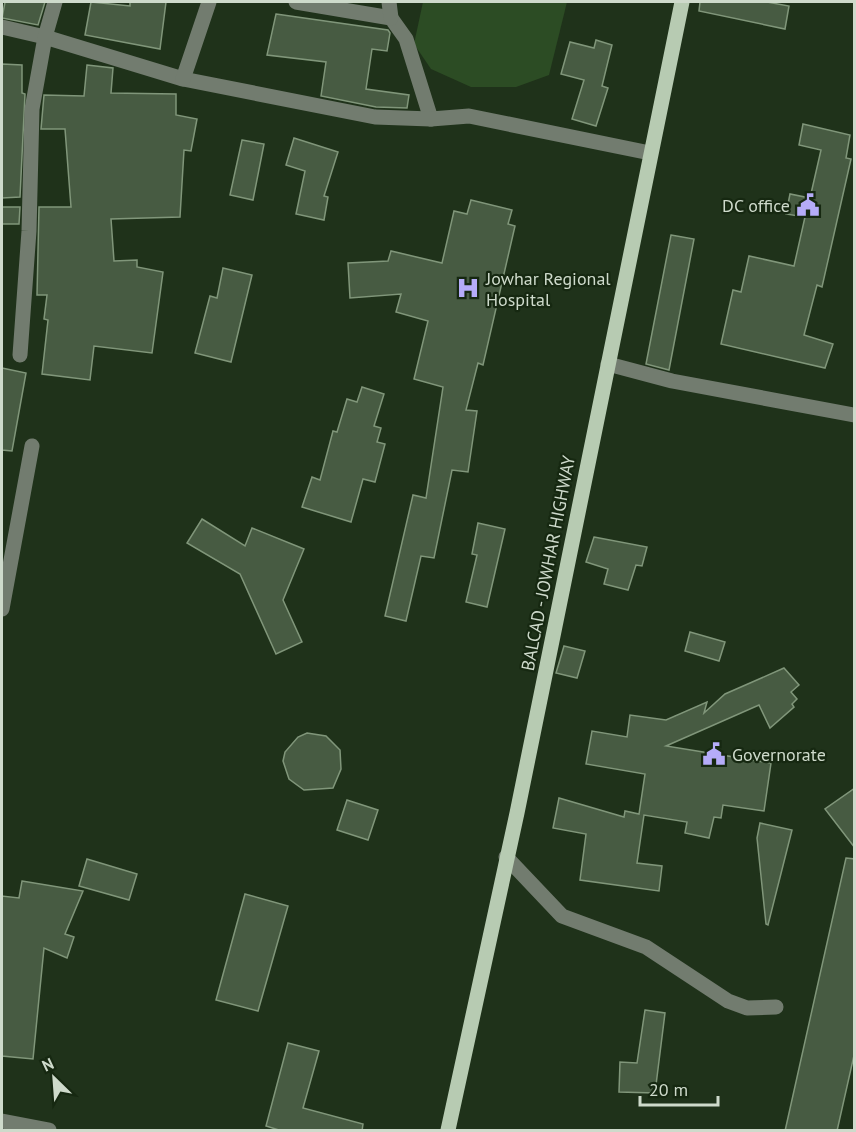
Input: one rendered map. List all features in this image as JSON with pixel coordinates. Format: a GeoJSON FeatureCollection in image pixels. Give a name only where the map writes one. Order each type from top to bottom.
{"type":"FeatureCollection","features":[{"type":"Feature","properties":{"kind":"main road","name":"BALCAD - JOWHAR HIGHWAY"},"geometry":{"type":"LineString","coordinates":[[448,1131],[682,2]]}},
{"type":"Feature","properties":{"kind":"street"},"geometry":{"type":"LineString","coordinates":[[20,355],[29,231],[32,109],[45,37],[56,2]]}},
{"type":"Feature","properties":{"kind":"street"},"geometry":{"type":"LineString","coordinates":[[183,79],[209,2]]}},
{"type":"Feature","properties":{"kind":"street"},"geometry":{"type":"LineString","coordinates":[[296,2],[391,18]]}},
{"type":"Feature","properties":{"kind":"street"},"geometry":{"type":"LineString","coordinates":[[389,2],[391,18],[406,39],[431,119]]}},
{"type":"Feature","properties":{"kind":"street"},"geometry":{"type":"LineString","coordinates":[[2,27],[45,37],[183,79],[375,117],[431,119],[469,116],[564,138],[650,153]]}},
{"type":"Feature","properties":{"kind":"street"},"geometry":{"type":"LineString","coordinates":[[608,364],[672,381],[855,415]]}},
{"type":"Feature","properties":{"kind":"street"},"geometry":{"type":"LineString","coordinates":[[2,609],[32,446]]}},
{"type":"Feature","properties":{"kind":"street"},"geometry":{"type":"LineString","coordinates":[[506,857],[562,916],[646,947],[728,1001],[747,1008],[776,1007]]}},
{"type":"Feature","properties":{"kind":"street"},"geometry":{"type":"LineString","coordinates":[[2,1121],[49,1131]]}},
{"type":"Feature","properties":{"kind":"green space"},"geometry":{"type":"Polygon","coordinates":[[[423,2],[567,2],[549,75],[516,87],[471,87],[431,69],[414,44],[423,2]]]}},
{"type":"Feature","properties":{"kind":"building"},"geometry":{"type":"Polygon","coordinates":[[[5,2],[45,2],[38,25],[2,18],[5,2]]]}},
{"type":"Feature","properties":{"kind":"building"},"geometry":{"type":"Polygon","coordinates":[[[91,2],[130,6],[130,2],[166,2],[160,49],[85,35],[91,2]]]}},
{"type":"Feature","properties":{"kind":"building"},"geometry":{"type":"Polygon","coordinates":[[[700,2],[767,2],[789,6],[785,29],[699,11],[700,2]]]}},
{"type":"Feature","properties":{"kind":"building"},"geometry":{"type":"Polygon","coordinates":[[[276,14],[388,30],[390,33],[387,51],[372,49],[366,89],[409,95],[407,108],[376,107],[321,96],[326,62],[267,55],[276,14]]]}},
{"type":"Feature","properties":{"kind":"building"},"geometry":{"type":"Polygon","coordinates":[[[596,40],[612,45],[602,86],[608,88],[596,126],[572,119],[584,80],[561,74],[570,42],[594,48],[596,40]]]}},
{"type":"Feature","properties":{"kind":"building"},"geometry":{"type":"Polygon","coordinates":[[[2,64],[22,65],[22,93],[25,94],[20,197],[2,198],[2,64]]]}},
{"type":"Feature","properties":{"kind":"building"},"geometry":{"type":"Polygon","coordinates":[[[87,65],[113,68],[111,93],[176,94],[176,115],[197,119],[191,151],[184,150],[180,217],[111,219],[114,261],[137,260],[137,267],[163,272],[152,353],[94,346],[90,380],[42,374],[48,320],[44,319],[47,295],[37,295],[39,207],[71,207],[65,129],[41,129],[44,95],[84,96],[87,65]]]}},
{"type":"Feature","properties":{"kind":"building"},"geometry":{"type":"Polygon","coordinates":[[[803,124],[850,135],[846,158],[851,159],[822,287],[817,285],[804,335],[833,344],[825,368],[721,344],[733,290],[741,292],[749,256],[794,266],[805,217],[786,214],[790,194],[810,198],[821,150],[799,145],[803,124]]]}},
{"type":"Feature","properties":{"kind":"building"},"geometry":{"type":"Polygon","coordinates":[[[294,138],[338,152],[324,196],[328,197],[324,220],[296,214],[305,171],[286,165],[294,138]]]}},
{"type":"Feature","properties":{"kind":"building"},"geometry":{"type":"Polygon","coordinates":[[[242,140],[264,144],[253,200],[230,195],[242,140]]]}},
{"type":"Feature","properties":{"kind":"building"},"geometry":{"type":"Polygon","coordinates":[[[471,200],[512,210],[508,224],[515,226],[483,365],[478,363],[466,410],[477,411],[468,472],[452,470],[434,558],[421,556],[406,621],[385,616],[413,495],[426,498],[443,387],[414,379],[428,321],[396,312],[401,294],[350,298],[348,263],[388,261],[391,251],[442,263],[454,211],[467,214],[471,200]]]}},
{"type":"Feature","properties":{"kind":"building"},"geometry":{"type":"Polygon","coordinates":[[[2,207],[20,207],[19,224],[2,224],[2,207]]]}},
{"type":"Feature","properties":{"kind":"building"},"geometry":{"type":"Polygon","coordinates":[[[671,235],[694,239],[669,370],[646,364],[671,235]]]}},
{"type":"Feature","properties":{"kind":"building"},"geometry":{"type":"Polygon","coordinates":[[[223,268],[252,275],[231,362],[195,353],[210,296],[217,298],[223,268]]]}},
{"type":"Feature","properties":{"kind":"building"},"geometry":{"type":"Polygon","coordinates":[[[2,368],[26,373],[12,451],[2,450],[2,368]]]}},
{"type":"Feature","properties":{"kind":"building"},"geometry":{"type":"Polygon","coordinates":[[[362,387],[384,394],[374,426],[381,428],[377,442],[385,444],[375,482],[363,479],[351,522],[302,507],[312,477],[320,480],[333,431],[337,432],[347,399],[357,402],[362,387]]]}},
{"type":"Feature","properties":{"kind":"building"},"geometry":{"type":"Polygon","coordinates":[[[202,519],[245,546],[252,528],[304,549],[283,600],[302,642],[276,654],[240,574],[187,543],[202,519]]]}},
{"type":"Feature","properties":{"kind":"building"},"geometry":{"type":"Polygon","coordinates":[[[478,523],[505,529],[487,607],[466,602],[477,555],[472,554],[478,523]]]}},
{"type":"Feature","properties":{"kind":"building"},"geometry":{"type":"Polygon","coordinates":[[[594,537],[647,547],[642,566],[636,565],[628,590],[604,584],[608,569],[586,562],[594,537]]]}},
{"type":"Feature","properties":{"kind":"building"},"geometry":{"type":"Polygon","coordinates":[[[690,632],[725,642],[719,661],[685,651],[690,632]]]}},
{"type":"Feature","properties":{"kind":"building"},"geometry":{"type":"Polygon","coordinates":[[[564,646],[585,651],[577,678],[556,673],[564,646]]]}},
{"type":"Feature","properties":{"kind":"building"},"geometry":{"type":"Polygon","coordinates":[[[784,668],[799,685],[791,692],[797,699],[792,704],[794,707],[770,728],[759,705],[666,746],[771,763],[764,811],[723,805],[721,818],[714,817],[709,838],[685,833],[687,822],[644,815],[637,863],[662,866],[659,891],[580,880],[586,834],[553,828],[559,798],[624,817],[625,811],[639,814],[645,774],[586,764],[592,731],[627,737],[630,715],[666,720],[707,702],[704,713],[725,694],[784,668]]]}},
{"type":"Feature","properties":{"kind":"building"},"geometry":{"type":"Polygon","coordinates":[[[307,733],[326,736],[340,750],[341,769],[333,788],[304,790],[289,779],[283,761],[285,752],[298,737],[307,733]]]}},
{"type":"Feature","properties":{"kind":"building"},"geometry":{"type":"Polygon","coordinates":[[[855,788],[855,848],[825,809],[855,788]]]}},
{"type":"Feature","properties":{"kind":"building"},"geometry":{"type":"Polygon","coordinates":[[[347,800],[378,810],[368,840],[337,830],[347,800]]]}},
{"type":"Feature","properties":{"kind":"building"},"geometry":{"type":"Polygon","coordinates":[[[760,823],[792,830],[768,925],[766,924],[757,838],[760,823]]]}},
{"type":"Feature","properties":{"kind":"building"},"geometry":{"type":"Polygon","coordinates":[[[846,858],[855,859],[855,1051],[837,1131],[785,1131],[846,858]]]}},
{"type":"Feature","properties":{"kind":"building"},"geometry":{"type":"Polygon","coordinates":[[[87,859],[137,874],[129,900],[79,886],[87,859]]]}},
{"type":"Feature","properties":{"kind":"building"},"geometry":{"type":"Polygon","coordinates":[[[22,881],[83,891],[65,934],[74,937],[67,958],[44,948],[33,1059],[2,1056],[2,896],[19,898],[22,881]]]}},
{"type":"Feature","properties":{"kind":"building"},"geometry":{"type":"Polygon","coordinates":[[[245,894],[288,906],[258,1011],[216,1000],[245,894]]]}},
{"type":"Feature","properties":{"kind":"building"},"geometry":{"type":"Polygon","coordinates":[[[645,1010],[665,1013],[655,1093],[619,1092],[620,1062],[637,1063],[645,1010]]]}},
{"type":"Feature","properties":{"kind":"building"},"geometry":{"type":"Polygon","coordinates":[[[288,1043],[319,1051],[303,1108],[363,1124],[362,1131],[282,1131],[266,1126],[288,1043]]]}},
{"type":"Feature","properties":{"kind":"place","name":"DC office"},"geometry":{"type":"Point","coordinates":[808,205]}},
{"type":"Feature","properties":{"kind":"place","name":"Jowhar Regional Hospital"},"geometry":{"type":"Point","coordinates":[468,288]}},
{"type":"Feature","properties":{"kind":"place","name":"Governorate"},"geometry":{"type":"Point","coordinates":[714,754]}}]}
